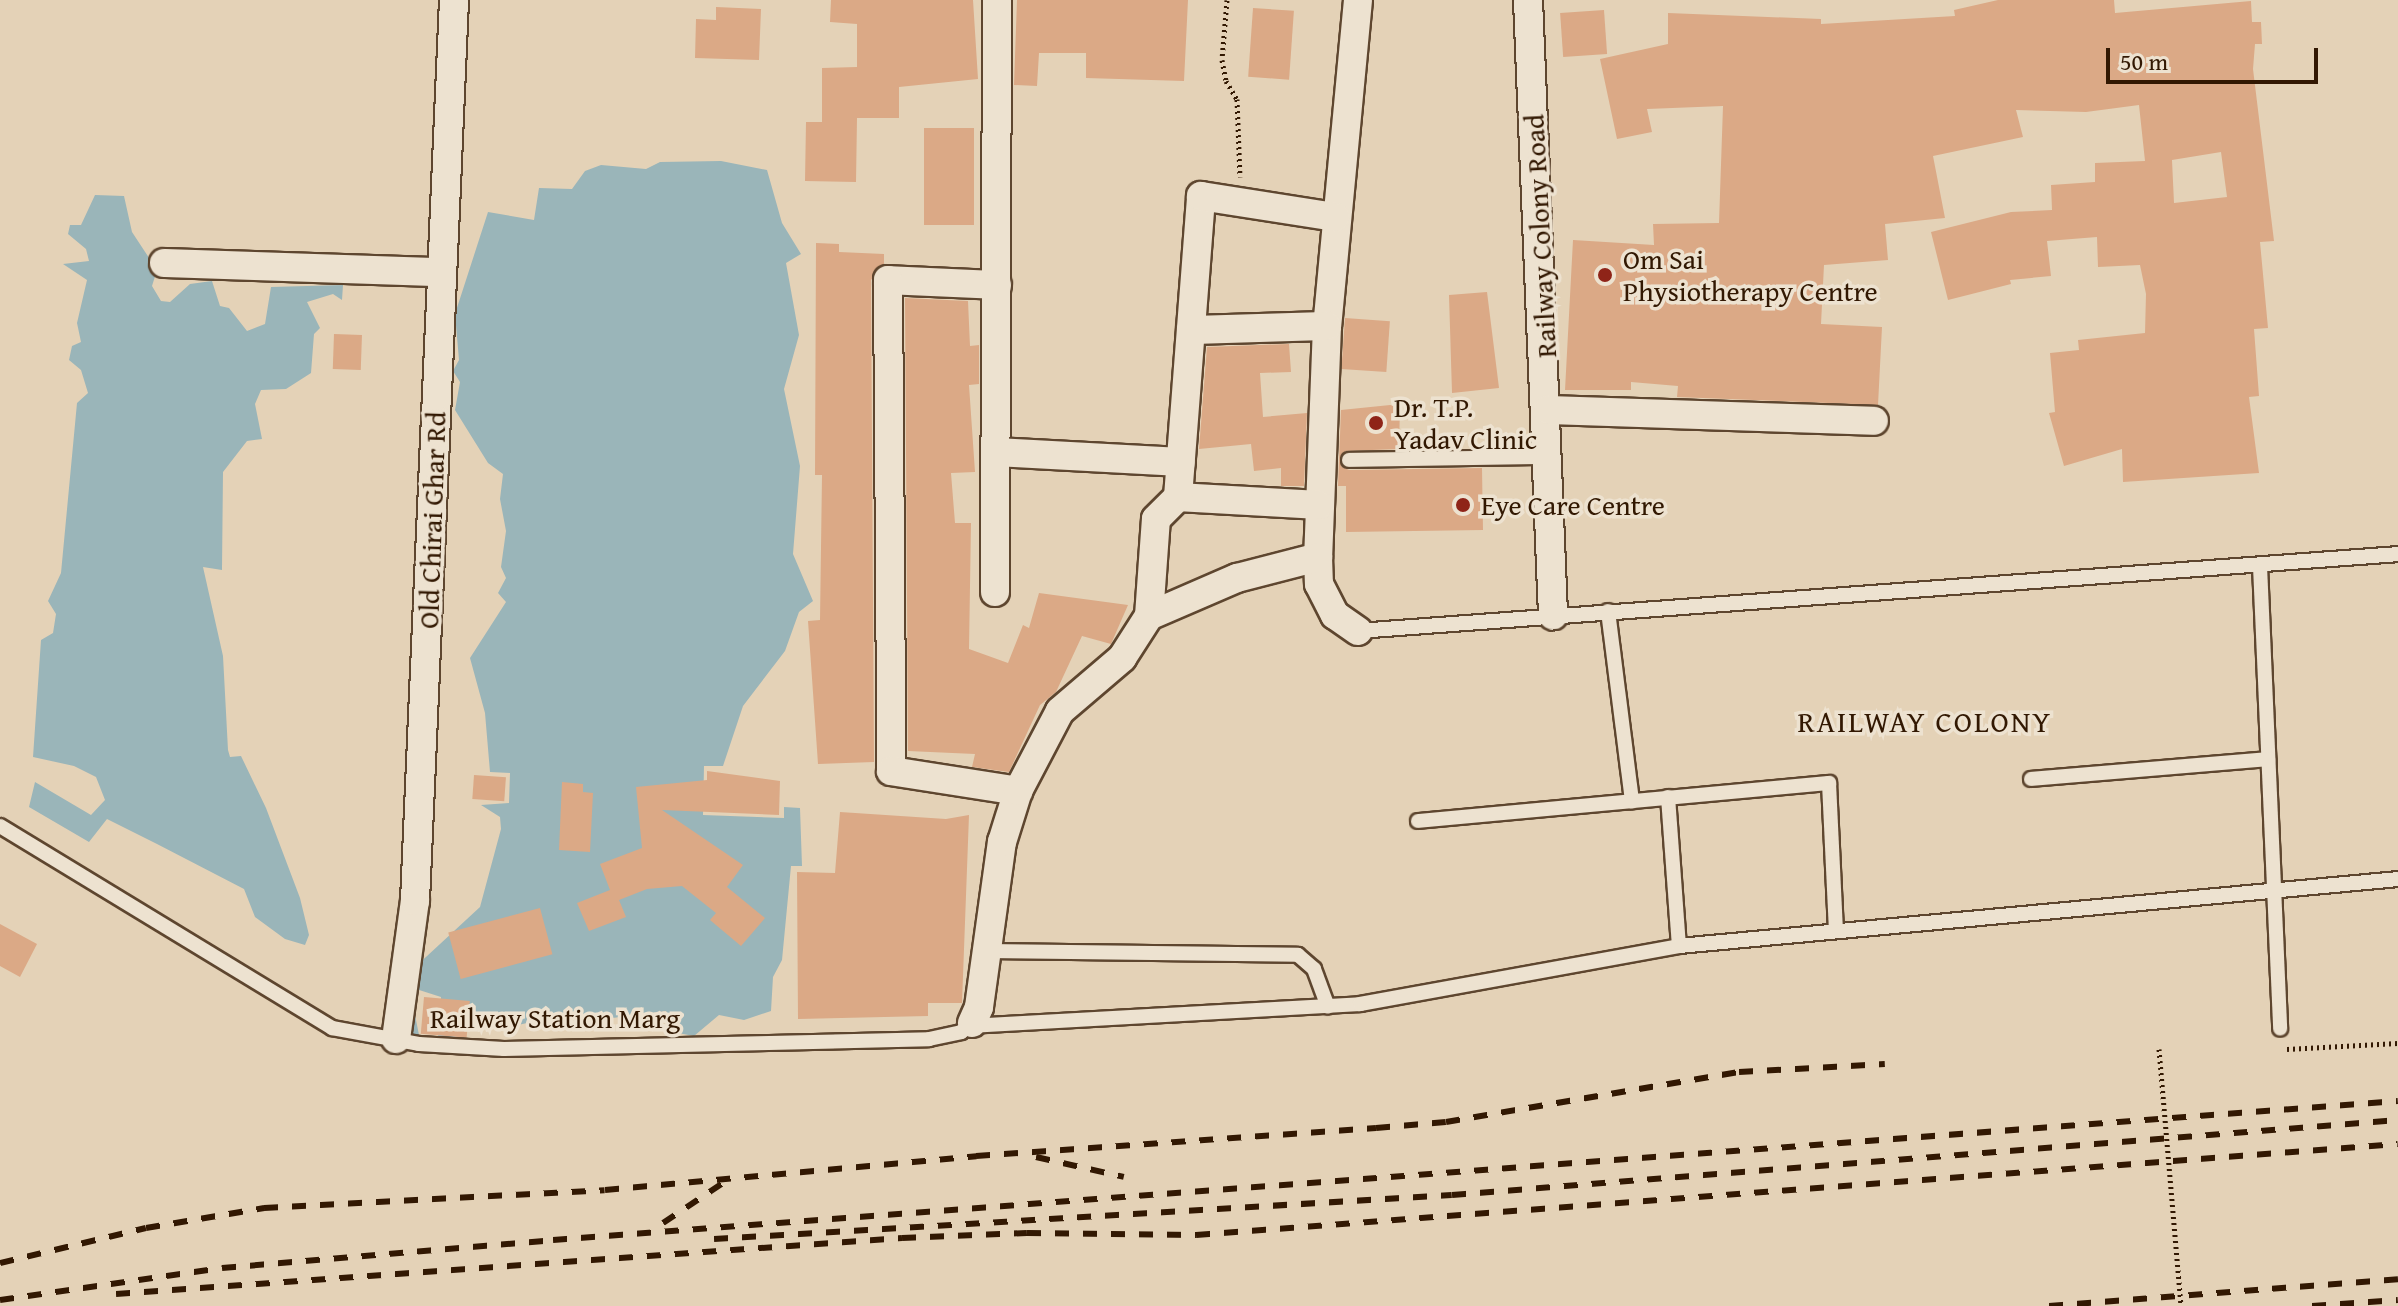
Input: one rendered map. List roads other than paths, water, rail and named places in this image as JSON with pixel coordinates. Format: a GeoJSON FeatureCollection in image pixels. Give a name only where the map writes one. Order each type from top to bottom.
{"type":"FeatureCollection","features":[{"type":"Feature","properties":{"kind":"street","name":"Old Chirai Ghar Rd"},"geometry":{"type":"LineString","coordinates":[[396,1039],[415,901],[454,0]]}},
{"type":"Feature","properties":{"kind":"street"},"geometry":{"type":"LineString","coordinates":[[995,592],[997,0]]}},
{"type":"Feature","properties":{"kind":"street"},"geometry":{"type":"LineString","coordinates":[[1358,0],[1327,326],[1318,557],[1319,584],[1335,615],[1358,631]]}},
{"type":"Feature","properties":{"kind":"street","name":"Railway Colony Road"},"geometry":{"type":"LineString","coordinates":[[1528,0],[1548,410],[1553,615]]}},
{"type":"Feature","properties":{"kind":"street"},"geometry":{"type":"LineString","coordinates":[[970,1024],[987,951],[1002,842],[1018,791],[1060,711],[1122,658],[1149,616],[1156,519],[1178,497],[1201,196],[1335,217]]}},
{"type":"Feature","properties":{"kind":"street"},"geometry":{"type":"LineString","coordinates":[[164,263],[442,272]]}},
{"type":"Feature","properties":{"kind":"street"},"geometry":{"type":"LineString","coordinates":[[997,285],[888,280],[891,771],[1018,791]]}},
{"type":"Feature","properties":{"kind":"street"},"geometry":{"type":"LineString","coordinates":[[1191,330],[1327,326]]}},
{"type":"Feature","properties":{"kind":"street"},"geometry":{"type":"LineString","coordinates":[[1548,410],[1874,421]]}},
{"type":"Feature","properties":{"kind":"street"},"geometry":{"type":"LineString","coordinates":[[996,452],[1181,462]]}},
{"type":"Feature","properties":{"kind":"street"},"geometry":{"type":"LineString","coordinates":[[1178,497],[1319,505]]}},
{"type":"Feature","properties":{"kind":"street"},"geometry":{"type":"LineString","coordinates":[[1149,616],[1237,578],[1318,557]]}},
{"type":"Feature","properties":{"kind":"lane"},"geometry":{"type":"LineString","coordinates":[[1349,460],[1548,457]]}},
{"type":"Feature","properties":{"kind":"lane"},"geometry":{"type":"LineString","coordinates":[[1358,631],[2398,554]]}},
{"type":"Feature","properties":{"kind":"lane"},"geometry":{"type":"LineString","coordinates":[[2260,566],[2280,1029]]}},
{"type":"Feature","properties":{"kind":"lane"},"geometry":{"type":"LineString","coordinates":[[1608,611],[1632,801]]}},
{"type":"Feature","properties":{"kind":"lane"},"geometry":{"type":"LineString","coordinates":[[2031,779],[2268,759]]}},
{"type":"Feature","properties":{"kind":"lane"},"geometry":{"type":"LineString","coordinates":[[1418,821],[1829,783],[1836,931]]}},
{"type":"Feature","properties":{"kind":"lane"},"geometry":{"type":"LineString","coordinates":[[1668,797],[1679,946]]}},
{"type":"Feature","properties":{"kind":"lane","name":"Railway Station Marg"},"geometry":{"type":"LineString","coordinates":[[0,826],[332,1028],[396,1039],[504,1049],[929,1039],[970,1024],[1328,1007],[1679,946],[2398,879]]}},
{"type":"Feature","properties":{"kind":"lane"},"geometry":{"type":"LineString","coordinates":[[987,951],[1298,955],[1314,969],[1328,1007]]}},
{"type":"Feature","properties":{"kind":"water"},"geometry":{"type":"Polygon","coordinates":[[[721,161],[767,170],[782,223],[801,254],[786,263],[799,335],[784,389],[800,466],[793,554],[813,601],[799,612],[785,651],[743,706],[723,766],[704,766],[703,815],[784,818],[784,807],[800,808],[802,866],[791,866],[782,960],[773,977],[771,1011],[744,1020],[719,1015],[694,1036],[678,1033],[666,1011],[597,1020],[572,1013],[518,1025],[502,1016],[465,1018],[464,1044],[410,1040],[412,1000],[419,1035],[438,1037],[441,997],[416,989],[413,969],[480,907],[501,829],[500,817],[481,805],[509,803],[510,773],[490,772],[485,713],[470,658],[506,602],[498,593],[506,578],[501,567],[506,531],[500,499],[503,474],[488,463],[455,410],[460,382],[453,371],[459,360],[455,314],[488,212],[534,220],[539,188],[572,189],[585,171],[601,165],[646,169],[660,162],[721,161]]]}},
{"type":"Feature","properties":{"kind":"water"},"geometry":{"type":"Polygon","coordinates":[[[95,195],[124,196],[132,232],[157,270],[152,286],[161,301],[170,302],[190,284],[212,281],[220,306],[229,308],[247,331],[265,324],[271,287],[343,285],[342,300],[333,294],[307,302],[320,328],[314,334],[311,373],[286,389],[261,390],[255,404],[262,439],[247,441],[223,472],[222,570],[203,567],[223,656],[228,750],[230,757],[241,756],[266,808],[300,898],[309,935],[305,945],[285,939],[255,917],[244,889],[107,819],[89,842],[29,807],[35,782],[91,815],[105,800],[96,777],[74,766],[33,757],[41,640],[53,633],[56,614],[48,601],[61,573],[77,403],[88,393],[81,370],[69,360],[72,346],[81,342],[77,323],[87,280],[63,264],[89,261],[86,249],[68,234],[70,225],[81,225],[95,195]]]}},
{"type":"Feature","properties":{"kind":"railway"},"geometry":{"type":"LineString","coordinates":[[0,1263],[146,1228],[264,1208],[605,1190],[976,1156],[1446,1122],[1739,1072],[1885,1064]]}},
{"type":"Feature","properties":{"kind":"railway"},"geometry":{"type":"LineString","coordinates":[[0,1300],[222,1268],[553,1240],[2398,1101]]}},
{"type":"Feature","properties":{"kind":"railway"},"geometry":{"type":"LineString","coordinates":[[714,1239],[1452,1195],[2398,1120]]}},
{"type":"Feature","properties":{"kind":"railway"},"geometry":{"type":"LineString","coordinates":[[116,1294],[902,1238],[1027,1233],[1196,1235],[2398,1144]]}},
{"type":"Feature","properties":{"kind":"railway"},"geometry":{"type":"LineString","coordinates":[[1036,1157],[1124,1177]]}},
{"type":"Feature","properties":{"kind":"railway"},"geometry":{"type":"LineString","coordinates":[[663,1223],[723,1183]]}},
{"type":"Feature","properties":{"kind":"railway"},"geometry":{"type":"LineString","coordinates":[[2049,1306],[2398,1279]]}},
{"type":"Feature","properties":{"kind":"railway"},"geometry":{"type":"LineString","coordinates":[[2312,1306],[2398,1300]]}},
{"type":"Feature","properties":{"kind":"place","name":"Om Sai Physiotherapy Centre"},"geometry":{"type":"Point","coordinates":[1605,275]}},
{"type":"Feature","properties":{"kind":"place","name":"Dr. T.P. Yadav Clinic"},"geometry":{"type":"Point","coordinates":[1376,423]}},
{"type":"Feature","properties":{"kind":"place","name":"Eye Care Centre"},"geometry":{"type":"Point","coordinates":[1463,505]}},
{"type":"Feature","properties":{"kind":"district","name":"RAILWAY COLONY"},"geometry":{"type":"Point","coordinates":[1925,721]}}]}
